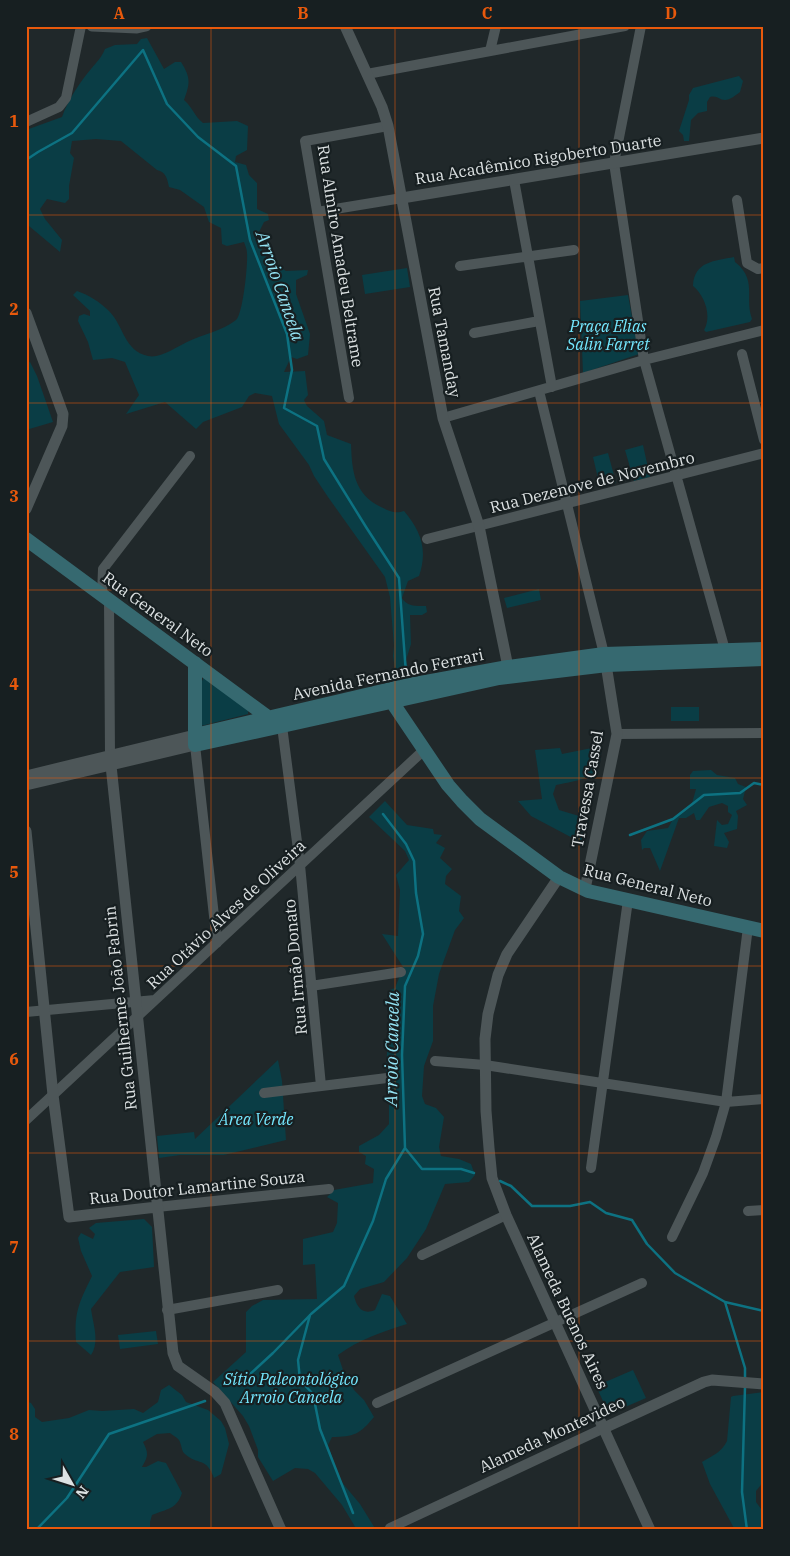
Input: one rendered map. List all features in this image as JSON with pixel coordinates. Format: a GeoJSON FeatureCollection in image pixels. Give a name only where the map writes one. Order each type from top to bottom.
{"type":"FeatureCollection","features":[{"type":"Feature","properties":{"kind":"main road","name":"Rua General Neto"},"geometry":{"type":"LineString","coordinates":[[26,539],[269,718]]}},
{"type":"Feature","properties":{"kind":"main road","name":"Avenida Fernando Ferrari"},"geometry":{"type":"LineString","coordinates":[[195,740],[269,718],[404,686],[508,667],[725,650],[764,649]]}},
{"type":"Feature","properties":{"kind":"main road","name":"Avenida Fernando Ferrari"},"geometry":{"type":"LineString","coordinates":[[195,740],[282,726],[499,678],[606,659],[764,659]]}},
{"type":"Feature","properties":{"kind":"main road"},"geometry":{"type":"LineString","coordinates":[[195,663],[195,740]]}},
{"type":"Feature","properties":{"kind":"main road","name":"Rua General Neto"},"geometry":{"type":"LineString","coordinates":[[392,702],[448,785],[462,801],[480,819],[559,877],[585,889],[764,931]]}},
{"type":"Feature","properties":{"kind":"street"},"geometry":{"type":"LineString","coordinates":[[26,122],[59,107],[66,98],[81,26]]}},
{"type":"Feature","properties":{"kind":"street"},"geometry":{"type":"LineString","coordinates":[[92,26],[137,28],[146,26]]}},
{"type":"Feature","properties":{"kind":"street","name":"Rua Tamanday"},"geometry":{"type":"LineString","coordinates":[[346,26],[382,107],[388,126],[443,418],[479,526],[508,667]]}},
{"type":"Feature","properties":{"kind":"street"},"geometry":{"type":"LineString","coordinates":[[490,51],[496,26]]}},
{"type":"Feature","properties":{"kind":"street"},"geometry":{"type":"LineString","coordinates":[[367,74],[625,26]]}},
{"type":"Feature","properties":{"kind":"street"},"geometry":{"type":"LineString","coordinates":[[641,26],[614,163],[644,360],[725,650]]}},
{"type":"Feature","properties":{"kind":"street","name":"Rua Almiro Amadeu Beltrame"},"geometry":{"type":"LineString","coordinates":[[349,398],[305,141],[388,126]]}},
{"type":"Feature","properties":{"kind":"street","name":"Rua Acadêmico Rigoberto Duarte"},"geometry":{"type":"LineString","coordinates":[[317,212],[764,138]]}},
{"type":"Feature","properties":{"kind":"street"},"geometry":{"type":"LineString","coordinates":[[514,180],[552,387]]}},
{"type":"Feature","properties":{"kind":"street"},"geometry":{"type":"LineString","coordinates":[[737,200],[747,263],[758,269],[764,268]]}},
{"type":"Feature","properties":{"kind":"street"},"geometry":{"type":"LineString","coordinates":[[460,266],[574,250]]}},
{"type":"Feature","properties":{"kind":"street"},"geometry":{"type":"LineString","coordinates":[[26,313],[63,414],[62,426],[26,509]]}},
{"type":"Feature","properties":{"kind":"street"},"geometry":{"type":"LineString","coordinates":[[474,333],[539,321]]}},
{"type":"Feature","properties":{"kind":"street"},"geometry":{"type":"LineString","coordinates":[[443,418],[644,360],[764,330]]}},
{"type":"Feature","properties":{"kind":"street"},"geometry":{"type":"LineString","coordinates":[[742,354],[764,440]]}},
{"type":"Feature","properties":{"kind":"street"},"geometry":{"type":"LineString","coordinates":[[539,390],[606,659]]}},
{"type":"Feature","properties":{"kind":"street","name":"Rua Dezenove de Novembro"},"geometry":{"type":"LineString","coordinates":[[427,540],[764,452]]}},
{"type":"Feature","properties":{"kind":"street","name":"Rua Guilherme João Fabrin"},"geometry":{"type":"LineString","coordinates":[[190,456],[103,569],[106,598],[110,761],[172,1347],[178,1366],[215,1392],[225,1403],[281,1530]]}},
{"type":"Feature","properties":{"kind":"street","name":"Travessa Cassel"},"geometry":{"type":"LineString","coordinates":[[585,889],[616,734],[606,659]]}},
{"type":"Feature","properties":{"kind":"street","name":"Rua Irmão Donato"},"geometry":{"type":"LineString","coordinates":[[282,726],[300,865],[321,1086]]}},
{"type":"Feature","properties":{"kind":"street"},"geometry":{"type":"LineString","coordinates":[[616,734],[764,733]]}},
{"type":"Feature","properties":{"kind":"street"},"geometry":{"type":"LineString","coordinates":[[195,740],[217,943]]}},
{"type":"Feature","properties":{"kind":"street","name":"Avenida Fernando Ferrari"},"geometry":{"type":"LineString","coordinates":[[26,785],[110,761],[195,740]]}},
{"type":"Feature","properties":{"kind":"street","name":"Rua Otávio Alves de Oliveira"},"geometry":{"type":"LineString","coordinates":[[26,1120],[424,750]]}},
{"type":"Feature","properties":{"kind":"street","name":"Avenida Fernando Ferrari"},"geometry":{"type":"LineString","coordinates":[[26,776],[110,761]]}},
{"type":"Feature","properties":{"kind":"street"},"geometry":{"type":"LineString","coordinates":[[26,831],[53,1095]]}},
{"type":"Feature","properties":{"kind":"street","name":"Alameda Buenos Aires"},"geometry":{"type":"LineString","coordinates":[[559,877],[507,954],[498,975],[488,1014],[485,1039],[486,1111],[492,1178],[506,1215],[650,1530]]}},
{"type":"Feature","properties":{"kind":"street"},"geometry":{"type":"LineString","coordinates":[[591,1168],[628,900]]}},
{"type":"Feature","properties":{"kind":"street"},"geometry":{"type":"LineString","coordinates":[[672,1237],[703,1173],[726,1102],[748,927]]}},
{"type":"Feature","properties":{"kind":"street"},"geometry":{"type":"LineString","coordinates":[[311,986],[401,972]]}},
{"type":"Feature","properties":{"kind":"street"},"geometry":{"type":"LineString","coordinates":[[26,1012],[155,1000]]}},
{"type":"Feature","properties":{"kind":"street"},"geometry":{"type":"LineString","coordinates":[[435,1061],[485,1065],[726,1102],[764,1099]]}},
{"type":"Feature","properties":{"kind":"street"},"geometry":{"type":"LineString","coordinates":[[264,1093],[386,1078]]}},
{"type":"Feature","properties":{"kind":"street","name":"Rua Doutor Lamartine Souza"},"geometry":{"type":"LineString","coordinates":[[53,1095],[69,1217],[329,1189]]}},
{"type":"Feature","properties":{"kind":"street"},"geometry":{"type":"LineString","coordinates":[[748,1211],[764,1210]]}},
{"type":"Feature","properties":{"kind":"street"},"geometry":{"type":"LineString","coordinates":[[422,1255],[506,1215]]}},
{"type":"Feature","properties":{"kind":"street"},"geometry":{"type":"LineString","coordinates":[[377,1403],[642,1283]]}},
{"type":"Feature","properties":{"kind":"street"},"geometry":{"type":"LineString","coordinates":[[168,1310],[278,1290]]}},
{"type":"Feature","properties":{"kind":"street","name":"Alameda Montevideo"},"geometry":{"type":"LineString","coordinates":[[390,1528],[704,1382],[712,1380],[764,1384]]}},
{"type":"Feature","properties":{"kind":"green space"},"geometry":{"type":"Polygon","coordinates":[[[147,38],[164,69],[175,62],[181,62],[187,72],[188,81],[184,100],[203,123],[237,121],[248,126],[247,150],[236,156],[235,162],[246,165],[249,175],[257,183],[257,209],[268,214],[269,220],[264,222],[259,232],[262,251],[268,260],[286,271],[308,270],[307,275],[296,280],[296,294],[310,334],[308,355],[297,359],[291,357],[284,372],[305,371],[308,395],[304,400],[307,406],[324,421],[327,435],[351,444],[352,463],[356,481],[360,488],[372,502],[381,507],[389,511],[404,511],[419,534],[423,549],[422,567],[419,576],[408,581],[402,598],[409,604],[426,606],[427,612],[422,615],[410,615],[411,644],[406,660],[410,676],[406,681],[397,683],[393,656],[394,646],[390,597],[385,577],[279,424],[272,396],[255,393],[249,396],[242,407],[203,422],[196,429],[165,402],[126,414],[139,395],[125,362],[112,358],[93,360],[88,342],[78,321],[79,316],[84,314],[90,316],[90,311],[73,295],[77,291],[94,299],[109,311],[129,344],[140,353],[148,356],[158,356],[193,339],[225,327],[236,320],[241,309],[247,259],[247,250],[244,242],[227,246],[222,244],[221,228],[209,222],[204,207],[180,190],[169,187],[167,178],[162,172],[121,141],[96,139],[72,141],[70,153],[74,158],[69,186],[69,199],[65,203],[47,199],[40,209],[45,219],[62,240],[60,252],[29,226],[26,227],[26,130],[62,117],[75,92],[105,49],[115,45],[137,44],[141,39],[147,38]]]}},
{"type":"Feature","properties":{"kind":"green space"},"geometry":{"type":"Polygon","coordinates":[[[739,76],[743,81],[740,92],[727,100],[710,97],[707,102],[707,111],[698,113],[691,120],[689,141],[684,141],[683,135],[679,131],[689,95],[693,88],[739,76]]]}},
{"type":"Feature","properties":{"kind":"green space"},"geometry":{"type":"Polygon","coordinates":[[[734,257],[735,262],[742,269],[748,282],[752,319],[750,322],[706,332],[704,330],[707,319],[706,306],[701,295],[693,286],[694,278],[701,267],[713,261],[734,257]]]}},
{"type":"Feature","properties":{"kind":"green space"},"geometry":{"type":"Polygon","coordinates":[[[407,268],[410,287],[365,294],[362,275],[407,268]]]}},
{"type":"Feature","properties":{"kind":"green space","name":"Praça Elias Salin Farret"},"geometry":{"type":"Polygon","coordinates":[[[628,295],[639,354],[583,373],[580,301],[628,295]]]}},
{"type":"Feature","properties":{"kind":"green space"},"geometry":{"type":"Polygon","coordinates":[[[30,362],[37,376],[53,422],[26,430],[26,363],[30,362]]]}},
{"type":"Feature","properties":{"kind":"green space"},"geometry":{"type":"Polygon","coordinates":[[[643,445],[650,477],[634,481],[625,450],[643,445]]]}},
{"type":"Feature","properties":{"kind":"green space"},"geometry":{"type":"Polygon","coordinates":[[[608,453],[616,483],[600,487],[593,457],[608,453]]]}},
{"type":"Feature","properties":{"kind":"green space"},"geometry":{"type":"Polygon","coordinates":[[[539,589],[541,600],[507,608],[504,598],[539,589]]]}},
{"type":"Feature","properties":{"kind":"green space"},"geometry":{"type":"Polygon","coordinates":[[[204,677],[248,708],[248,714],[201,726],[202,681],[204,677]]]}},
{"type":"Feature","properties":{"kind":"green space"},"geometry":{"type":"Polygon","coordinates":[[[671,707],[699,707],[699,721],[671,721],[671,707]]]}},
{"type":"Feature","properties":{"kind":"green space"},"geometry":{"type":"Polygon","coordinates":[[[602,746],[600,764],[596,771],[580,780],[556,785],[553,794],[559,810],[589,819],[582,843],[531,816],[518,801],[542,799],[535,750],[560,748],[562,754],[602,746]]]}},
{"type":"Feature","properties":{"kind":"green space"},"geometry":{"type":"Polygon","coordinates":[[[711,770],[717,775],[735,778],[738,784],[746,787],[743,799],[747,805],[736,811],[738,816],[737,829],[724,833],[729,842],[727,848],[714,846],[717,820],[722,825],[728,824],[732,815],[728,812],[728,806],[722,803],[709,807],[700,820],[696,820],[694,813],[686,818],[679,818],[660,871],[650,848],[642,850],[641,840],[647,831],[668,828],[672,821],[691,807],[696,789],[690,789],[690,775],[693,771],[711,770]]]}},
{"type":"Feature","properties":{"kind":"green space","name":"Sítio Paleontológico Arroio Cancela"},"geometry":{"type":"Polygon","coordinates":[[[385,801],[407,825],[433,829],[434,834],[442,835],[436,843],[445,848],[440,858],[452,869],[446,876],[445,884],[461,896],[459,911],[464,918],[455,930],[439,974],[433,1006],[433,1041],[424,1066],[422,1096],[425,1104],[436,1108],[444,1117],[439,1147],[441,1156],[459,1159],[471,1164],[475,1175],[469,1182],[445,1184],[426,1229],[407,1258],[384,1282],[360,1289],[354,1296],[359,1307],[367,1312],[375,1310],[382,1294],[390,1296],[407,1324],[363,1340],[338,1355],[343,1370],[354,1390],[364,1400],[374,1417],[356,1433],[332,1437],[328,1445],[340,1480],[360,1504],[376,1530],[357,1530],[342,1505],[315,1473],[308,1469],[295,1468],[273,1481],[258,1457],[258,1450],[243,1416],[213,1382],[246,1352],[246,1312],[252,1306],[263,1300],[317,1299],[315,1264],[303,1265],[303,1239],[333,1232],[337,1223],[338,1203],[327,1197],[334,1190],[373,1183],[374,1169],[365,1164],[366,1156],[359,1152],[359,1146],[379,1135],[389,1124],[391,1086],[386,1071],[387,1053],[388,1045],[393,1036],[392,1021],[397,996],[390,990],[395,988],[405,970],[382,934],[398,936],[400,890],[396,875],[409,860],[405,851],[369,817],[385,801]]]}},
{"type":"Feature","properties":{"kind":"green space","name":"Área Verde"},"geometry":{"type":"Polygon","coordinates":[[[278,1060],[282,1081],[286,1140],[224,1155],[180,1155],[159,1158],[157,1136],[194,1132],[195,1139],[278,1060]]]}},
{"type":"Feature","properties":{"kind":"green space"},"geometry":{"type":"Polygon","coordinates":[[[144,1219],[152,1227],[154,1267],[120,1272],[91,1309],[95,1344],[91,1355],[76,1342],[78,1308],[92,1276],[81,1251],[78,1238],[81,1233],[93,1239],[95,1234],[89,1228],[96,1223],[144,1219]]]}},
{"type":"Feature","properties":{"kind":"green space"},"geometry":{"type":"Polygon","coordinates":[[[156,1331],[158,1344],[120,1349],[118,1335],[156,1331]]]}},
{"type":"Feature","properties":{"kind":"green space"},"geometry":{"type":"Polygon","coordinates":[[[633,1370],[646,1398],[609,1414],[596,1386],[633,1370]]]}},
{"type":"Feature","properties":{"kind":"green space"},"geometry":{"type":"Polygon","coordinates":[[[169,1385],[182,1395],[186,1402],[208,1410],[221,1421],[229,1444],[221,1474],[214,1478],[205,1464],[190,1458],[184,1453],[179,1440],[170,1433],[157,1434],[143,1442],[147,1455],[142,1467],[158,1461],[166,1463],[182,1493],[174,1505],[167,1510],[152,1515],[150,1530],[26,1530],[26,1401],[31,1403],[35,1409],[35,1417],[42,1422],[69,1418],[89,1410],[134,1409],[143,1413],[158,1402],[161,1390],[169,1385]]]}},
{"type":"Feature","properties":{"kind":"green space"},"geometry":{"type":"Polygon","coordinates":[[[764,1392],[764,1481],[756,1491],[756,1502],[764,1513],[764,1530],[735,1530],[710,1484],[702,1462],[720,1451],[727,1441],[731,1397],[764,1392]]]}},
{"type":"Feature","properties":{"kind":"waterway","name":"Arroio Cancela"},"geometry":{"type":"LineString","coordinates":[[26,160],[72,133],[143,50],[167,104],[198,137],[236,166],[250,240],[287,334],[292,370],[284,408],[317,426],[324,459],[399,578],[406,674]]}},
{"type":"Feature","properties":{"kind":"waterway"},"geometry":{"type":"LineString","coordinates":[[630,835],[673,819],[704,795],[740,793],[754,783],[764,785]]}},
{"type":"Feature","properties":{"kind":"waterway","name":"Arroio Cancela"},"geometry":{"type":"LineString","coordinates":[[383,814],[406,844],[414,861],[416,893],[423,934],[418,956],[405,986],[402,1055],[405,1148]]}},
{"type":"Feature","properties":{"kind":"waterway"},"geometry":{"type":"LineString","coordinates":[[405,1148],[422,1169],[461,1169],[474,1173]]}},
{"type":"Feature","properties":{"kind":"waterway"},"geometry":{"type":"LineString","coordinates":[[222,1385],[248,1376],[311,1314],[344,1286],[373,1221],[386,1179],[405,1148]]}},
{"type":"Feature","properties":{"kind":"waterway"},"geometry":{"type":"LineString","coordinates":[[500,1181],[511,1186],[532,1206],[570,1206],[590,1202],[606,1213],[632,1220],[647,1244],[675,1273],[725,1302],[745,1368],[745,1379]]}},
{"type":"Feature","properties":{"kind":"waterway"},"geometry":{"type":"LineString","coordinates":[[725,1302],[764,1311]]}},
{"type":"Feature","properties":{"kind":"waterway"},"geometry":{"type":"LineString","coordinates":[[310,1315],[298,1360],[300,1380],[313,1394],[320,1429],[353,1513]]}},
{"type":"Feature","properties":{"kind":"waterway"},"geometry":{"type":"LineString","coordinates":[[745,1387],[742,1492],[747,1530]]}},
{"type":"Feature","properties":{"kind":"waterway"},"geometry":{"type":"LineString","coordinates":[[36,1530],[67,1498],[109,1434],[205,1401]]}}]}
